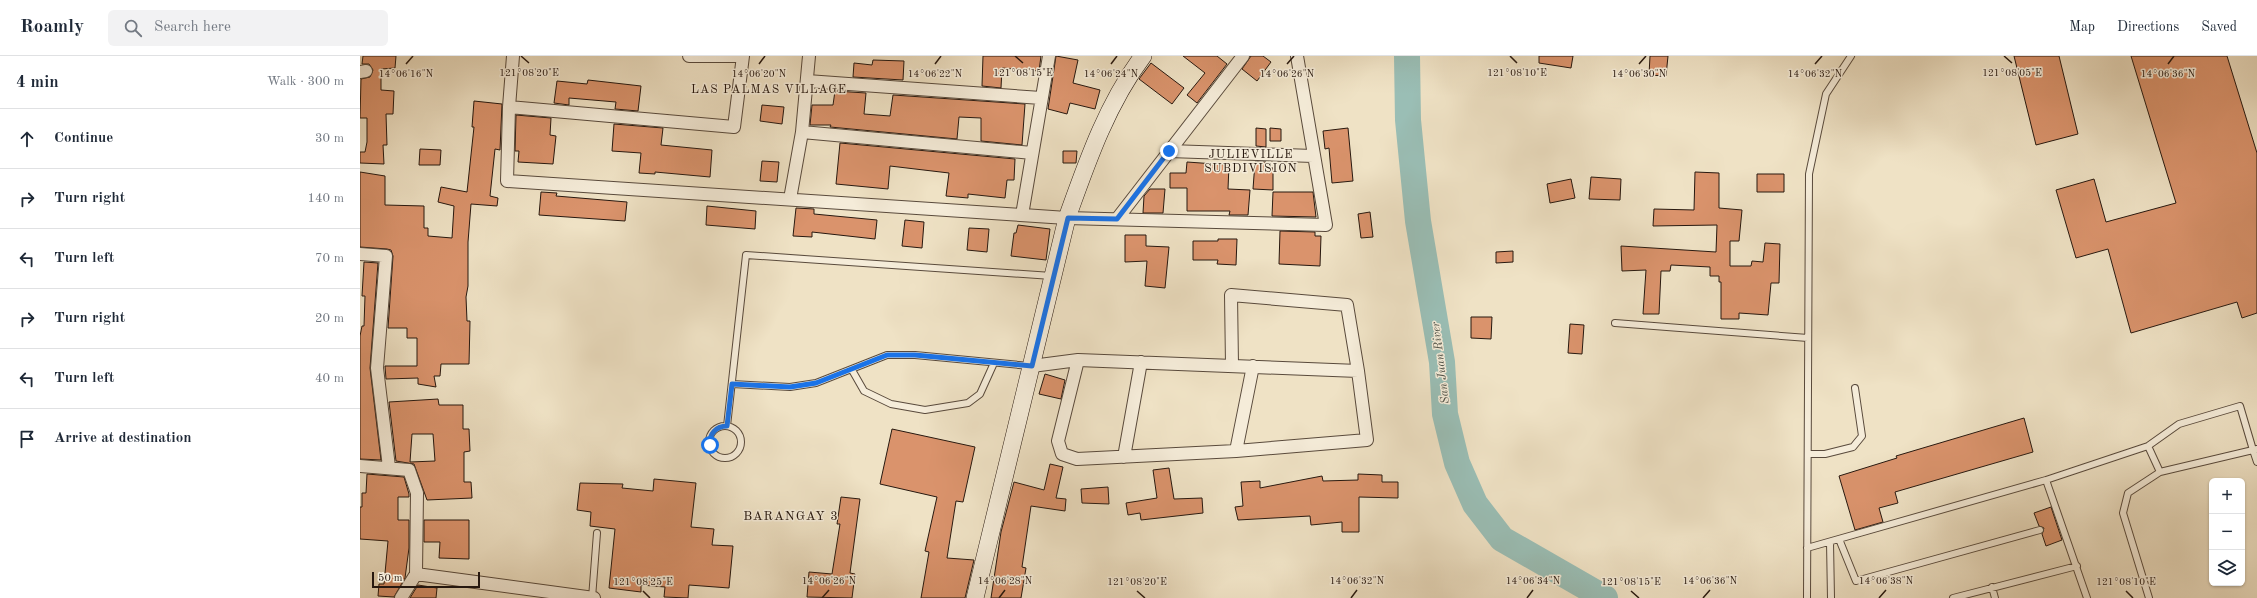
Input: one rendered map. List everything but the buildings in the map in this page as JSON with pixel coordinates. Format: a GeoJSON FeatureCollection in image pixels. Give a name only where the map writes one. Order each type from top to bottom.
{"type":"FeatureCollection","features":[{"type":"Feature","properties":{"kind":"main road"},"geometry":{"type":"LineString","coordinates":[[975,598],[1068,218],[1086,165],[1105,119],[1143,56]]}},
{"type":"Feature","properties":{"kind":"street"},"geometry":{"type":"LineString","coordinates":[[513,56],[509,106],[507,181],[790,198],[1022,216],[1326,225],[1297,56]]}},
{"type":"Feature","properties":{"kind":"street"},"geometry":{"type":"LineString","coordinates":[[509,106],[734,128],[743,56],[689,56]]}},
{"type":"Feature","properties":{"kind":"street"},"geometry":{"type":"LineString","coordinates":[[790,198],[802,132],[809,56]]}},
{"type":"Feature","properties":{"kind":"street"},"geometry":{"type":"LineString","coordinates":[[1022,216],[1049,56]]}},
{"type":"Feature","properties":{"kind":"street"},"geometry":{"type":"LineString","coordinates":[[1117,219],[1243,56]]}},
{"type":"Feature","properties":{"kind":"street"},"geometry":{"type":"LineString","coordinates":[[807,81],[1041,98]]}},
{"type":"Feature","properties":{"kind":"street"},"geometry":{"type":"LineString","coordinates":[[802,132],[1032,153]]}},
{"type":"Feature","properties":{"kind":"street"},"geometry":{"type":"LineString","coordinates":[[1169,151],[1313,156]]}},
{"type":"Feature","properties":{"kind":"street"},"geometry":{"type":"LineString","coordinates":[[360,254],[386,256],[377,368],[389,467]]}},
{"type":"Feature","properties":{"kind":"street"},"geometry":{"type":"LineString","coordinates":[[1078,360],[1058,441],[1062,454],[1077,459],[1236,451],[1367,440],[1358,371],[1347,305],[1231,295],[1232,365]]}},
{"type":"Feature","properties":{"kind":"street"},"geometry":{"type":"LineString","coordinates":[[1032,366],[1078,360],[1358,371]]}},
{"type":"Feature","properties":{"kind":"street"},"geometry":{"type":"LineString","coordinates":[[1124,457],[1141,362]]}},
{"type":"Feature","properties":{"kind":"street"},"geometry":{"type":"LineString","coordinates":[[1236,451],[1253,366]]}},
{"type":"Feature","properties":{"kind":"street"},"geometry":{"type":"LineString","coordinates":[[360,466],[389,467],[409,470],[418,493],[416,574],[401,598]]}},
{"type":"Feature","properties":{"kind":"street"},"geometry":{"type":"LineString","coordinates":[[416,574],[593,598]]}},
{"type":"Feature","properties":{"kind":"lane"},"geometry":{"type":"LineString","coordinates":[[1807,598],[1809,174],[1826,94],[1851,56]]}},
{"type":"Feature","properties":{"kind":"lane"},"geometry":{"type":"LineString","coordinates":[[727,426],[746,255],[1053,276]]}},
{"type":"Feature","properties":{"kind":"lane"},"geometry":{"type":"LineString","coordinates":[[1615,323],[1808,338]]}},
{"type":"Feature","properties":{"kind":"lane"},"geometry":{"type":"LineString","coordinates":[[732,384],[790,387],[816,383],[887,355],[915,355],[1032,366]]}},
{"type":"Feature","properties":{"kind":"lane"},"geometry":{"type":"LineString","coordinates":[[852,370],[864,391],[891,404],[925,410],[968,403],[980,394],[994,363]]}},
{"type":"Feature","properties":{"kind":"lane"},"geometry":{"type":"LineString","coordinates":[[1808,454],[1826,454],[1853,447],[1862,436],[1856,388]]}},
{"type":"Feature","properties":{"kind":"lane"},"geometry":{"type":"LineString","coordinates":[[1807,548],[2046,480],[2148,446],[2179,424],[2240,406],[2255,450],[2257,462]]}},
{"type":"Feature","properties":{"kind":"lane"},"geometry":{"type":"LineString","coordinates":[[727,426],[732,428],[739,436],[740,446],[734,455],[724,457],[715,454],[709,440],[718,428],[727,426]]}},
{"type":"Feature","properties":{"kind":"lane"},"geometry":{"type":"LineString","coordinates":[[2148,446],[2160,472]]}},
{"type":"Feature","properties":{"kind":"lane"},"geometry":{"type":"LineString","coordinates":[[2149,598],[2123,513],[2128,493],[2160,472],[2255,450]]}},
{"type":"Feature","properties":{"kind":"lane"},"geometry":{"type":"LineString","coordinates":[[2046,480],[2060,525],[2088,598]]}},
{"type":"Feature","properties":{"kind":"lane"},"geometry":{"type":"LineString","coordinates":[[1839,539],[1856,581],[2040,530]]}},
{"type":"Feature","properties":{"kind":"lane"},"geometry":{"type":"LineString","coordinates":[[593,598],[597,533]]}},
{"type":"Feature","properties":{"kind":"lane"},"geometry":{"type":"LineString","coordinates":[[1830,542],[1831,598]]}},
{"type":"Feature","properties":{"kind":"lane"},"geometry":{"type":"LineString","coordinates":[[1953,598],[2077,566]]}},
{"type":"Feature","properties":{"kind":"lane"},"geometry":{"type":"LineString","coordinates":[[1992,587],[1995,598]]}},
{"type":"Feature","properties":{"kind":"waterway","name":"San Juan River"},"geometry":{"type":"LineString","coordinates":[[1407,56],[1408,120],[1418,221],[1442,362],[1445,414],[1457,463],[1475,504],[1502,539],[1605,598]]}},
{"type":"Feature","properties":{"kind":"district","name":"LAS PALMAS VILLAGE"},"geometry":{"type":"Point","coordinates":[769,89]}},
{"type":"Feature","properties":{"kind":"district","name":"JULIEVILLE SUBDIVISION"},"geometry":{"type":"Point","coordinates":[1251,161]}},
{"type":"Feature","properties":{"kind":"district","name":"BARANGAY 3"},"geometry":{"type":"Point","coordinates":[791,515]}},
{"type":"Feature","properties":{"kind":"route"},"geometry":{"type":"LineString","coordinates":[[710,445],[709,440],[714,431],[722,426],[727,426],[732,384],[790,387],[816,383],[887,355],[915,355],[1032,366],[1068,218],[1117,219],[1169,151]]}}]}
